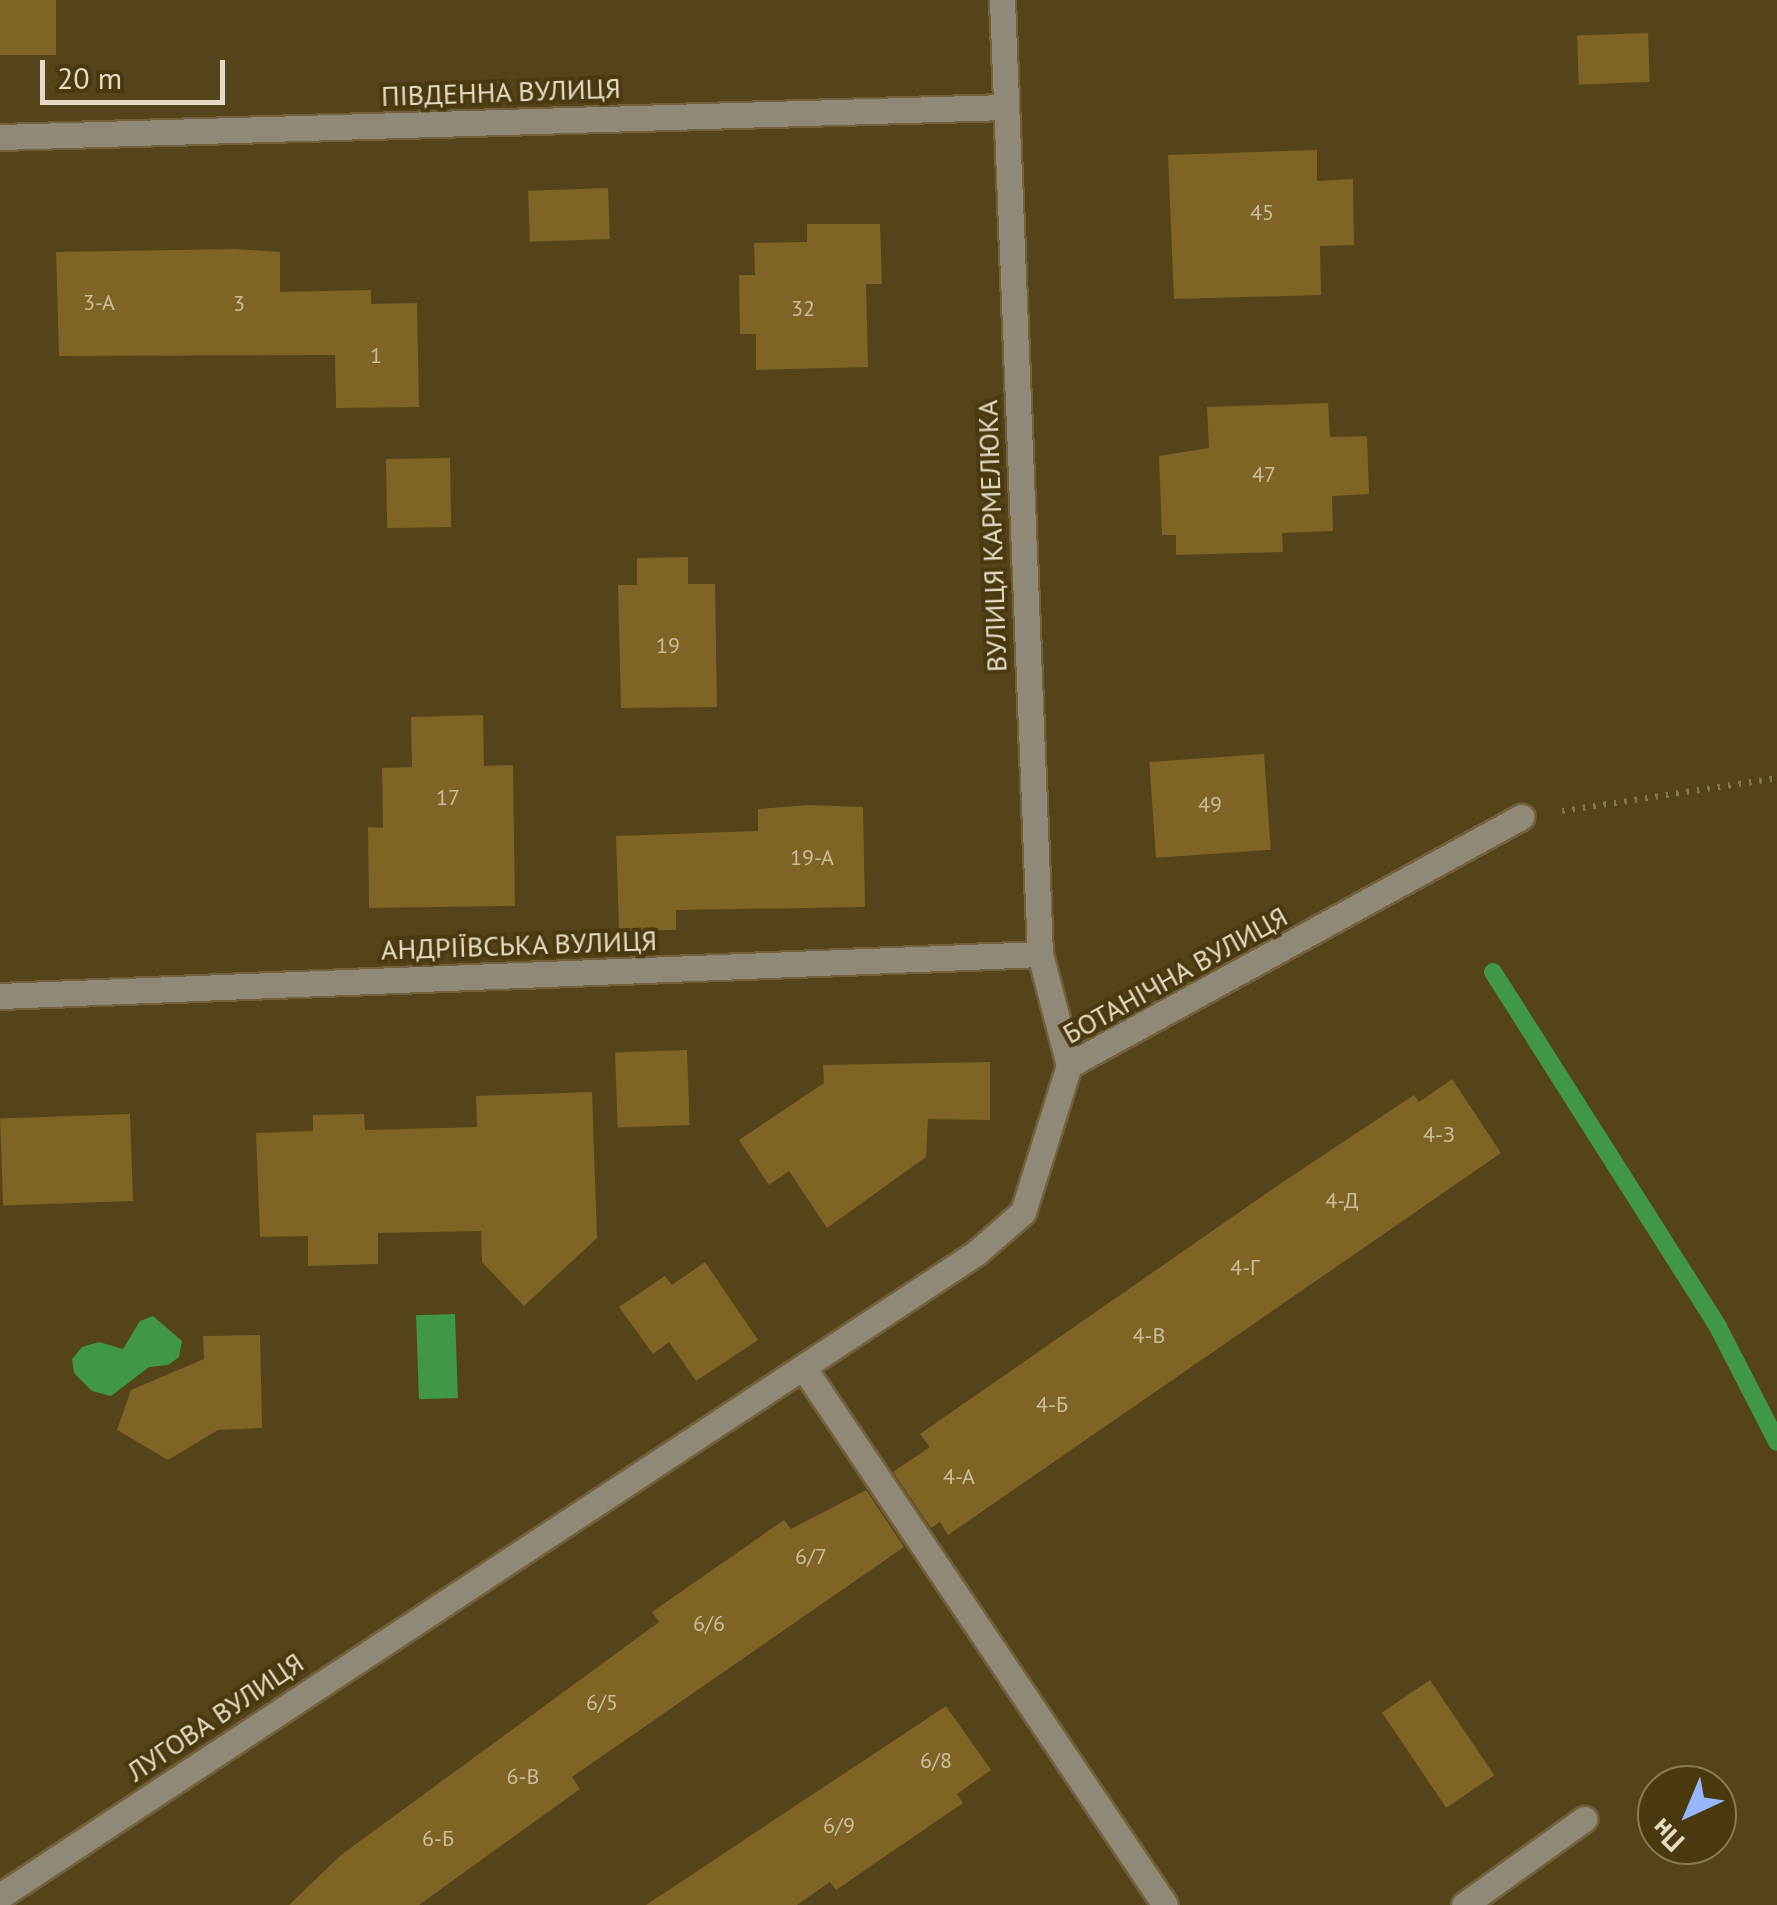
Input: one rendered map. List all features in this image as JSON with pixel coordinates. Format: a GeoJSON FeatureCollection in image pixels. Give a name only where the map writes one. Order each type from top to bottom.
{"type":"FeatureCollection","features":[{"type":"Feature","properties":{"kind":"street","name":"ВУЛИЦЯ КАРМЕЛЮКА"},"geometry":{"type":"LineString","coordinates":[[1002,0],[1040,954],[1069,1065]]}},
{"type":"Feature","properties":{"kind":"street","name":"ПІВДЕННА ВУЛИЦЯ"},"geometry":{"type":"LineString","coordinates":[[0,136],[1004,106]]}},
{"type":"Feature","properties":{"kind":"street","name":"БОТАНІЧНА ВУЛИЦЯ"},"geometry":{"type":"LineString","coordinates":[[464,1588],[976,1253],[1023,1212],[1069,1065],[1521,817]]}},
{"type":"Feature","properties":{"kind":"street","name":"АНДРІЇВСЬКА ВУЛИЦЯ"},"geometry":{"type":"LineString","coordinates":[[0,996],[1040,954]]}},
{"type":"Feature","properties":{"kind":"street"},"geometry":{"type":"LineString","coordinates":[[802,1367],[1164,1905]]}},
{"type":"Feature","properties":{"kind":"street","name":"ЛУГОВА ВУЛИЦЯ"},"geometry":{"type":"LineString","coordinates":[[0,1896],[464,1588]]}},
{"type":"Feature","properties":{"kind":"street"},"geometry":{"type":"LineString","coordinates":[[1464,1905],[1584,1819]]}},
{"type":"Feature","properties":{"kind":"path"},"geometry":{"type":"LineString","coordinates":[[1521,817],[1777,778]]}},
{"type":"Feature","properties":{"kind":"shaded area"},"geometry":{"type":"Polygon","coordinates":[[[455,1314],[458,1398],[419,1399],[416,1315],[455,1314]]]}},
{"type":"Feature","properties":{"kind":"shaded area"},"geometry":{"type":"Polygon","coordinates":[[[153,1316],[182,1341],[179,1357],[168,1365],[149,1367],[111,1396],[92,1391],[74,1373],[72,1359],[82,1347],[99,1342],[123,1349],[140,1321],[153,1316]]]}},
{"type":"Feature","properties":{"kind":"building"},"geometry":{"type":"Polygon","coordinates":[[[0,0],[56,0],[56,55],[0,55],[0,0]]]}},
{"type":"Feature","properties":{"kind":"building"},"geometry":{"type":"Polygon","coordinates":[[[1648,33],[1650,82],[1579,84],[1577,35],[1648,33]]]}},
{"type":"Feature","properties":{"kind":"building"},"geometry":{"type":"Polygon","coordinates":[[[1317,150],[1317,181],[1353,179],[1354,245],[1320,246],[1321,295],[1174,299],[1168,155],[1317,150]]]}},
{"type":"Feature","properties":{"kind":"building"},"geometry":{"type":"Polygon","coordinates":[[[608,188],[610,239],[530,242],[528,191],[608,188]]]}},
{"type":"Feature","properties":{"kind":"building"},"geometry":{"type":"Polygon","coordinates":[[[807,224],[880,224],[882,284],[866,284],[868,367],[756,370],[756,334],[740,334],[739,275],[755,275],[754,243],[807,242],[807,224]]]}},
{"type":"Feature","properties":{"kind":"building"},"geometry":{"type":"Polygon","coordinates":[[[56,252],[280,252],[280,292],[371,290],[371,304],[417,303],[419,407],[336,408],[335,355],[59,356],[56,252]]]}},
{"type":"Feature","properties":{"kind":"building"},"geometry":{"type":"Polygon","coordinates":[[[1328,403],[1330,437],[1367,436],[1369,494],[1332,496],[1333,531],[1282,533],[1283,552],[1176,555],[1176,535],[1162,535],[1159,456],[1209,448],[1207,407],[1328,403]]]}},
{"type":"Feature","properties":{"kind":"building"},"geometry":{"type":"Polygon","coordinates":[[[450,458],[451,527],[387,528],[386,459],[450,458]]]}},
{"type":"Feature","properties":{"kind":"building"},"geometry":{"type":"Polygon","coordinates":[[[688,557],[688,584],[715,584],[717,707],[621,708],[618,585],[637,585],[637,558],[688,557]]]}},
{"type":"Feature","properties":{"kind":"building"},"geometry":{"type":"Polygon","coordinates":[[[483,715],[484,766],[513,765],[515,906],[369,908],[368,827],[383,828],[382,768],[412,767],[411,717],[483,715]]]}},
{"type":"Feature","properties":{"kind":"building"},"geometry":{"type":"Polygon","coordinates":[[[1264,754],[1271,850],[1156,858],[1149,762],[1264,754]]]}},
{"type":"Feature","properties":{"kind":"building"},"geometry":{"type":"Polygon","coordinates":[[[808,805],[863,807],[865,907],[676,910],[676,930],[619,931],[616,836],[758,831],[758,809],[808,805]]]}},
{"type":"Feature","properties":{"kind":"building"},"geometry":{"type":"Polygon","coordinates":[[[687,1050],[690,1125],[618,1127],[615,1053],[687,1050]]]}},
{"type":"Feature","properties":{"kind":"building"},"geometry":{"type":"Polygon","coordinates":[[[990,1062],[990,1120],[928,1119],[926,1157],[827,1228],[789,1171],[769,1185],[739,1140],[824,1083],[823,1065],[990,1062]]]}},
{"type":"Feature","properties":{"kind":"building"},"geometry":{"type":"Polygon","coordinates":[[[1452,1079],[1501,1153],[948,1535],[940,1522],[931,1528],[893,1472],[930,1447],[920,1434],[1280,1184],[1414,1095],[1419,1102],[1452,1079]]]}},
{"type":"Feature","properties":{"kind":"building"},"geometry":{"type":"Polygon","coordinates":[[[592,1092],[597,1238],[524,1306],[482,1262],[481,1231],[378,1233],[378,1264],[308,1266],[308,1236],[260,1237],[256,1133],[313,1131],[313,1115],[364,1114],[365,1130],[477,1127],[476,1096],[592,1092]]]}},
{"type":"Feature","properties":{"kind":"building"},"geometry":{"type":"Polygon","coordinates":[[[130,1114],[133,1201],[3,1205],[0,1119],[130,1114]]]}},
{"type":"Feature","properties":{"kind":"building"},"geometry":{"type":"Polygon","coordinates":[[[705,1262],[758,1340],[696,1381],[669,1342],[653,1354],[619,1307],[665,1276],[672,1285],[705,1262]]]}},
{"type":"Feature","properties":{"kind":"building"},"geometry":{"type":"Polygon","coordinates":[[[260,1335],[262,1428],[218,1430],[168,1460],[117,1430],[131,1390],[204,1359],[203,1336],[260,1335]]]}},
{"type":"Feature","properties":{"kind":"building"},"geometry":{"type":"Polygon","coordinates":[[[866,1490],[904,1547],[572,1777],[580,1789],[419,1905],[289,1905],[341,1855],[659,1622],[652,1612],[784,1520],[791,1529],[866,1490]]]}},
{"type":"Feature","properties":{"kind":"building"},"geometry":{"type":"Polygon","coordinates":[[[1430,1680],[1494,1775],[1446,1808],[1382,1712],[1430,1680]]]}},
{"type":"Feature","properties":{"kind":"building"},"geometry":{"type":"Polygon","coordinates":[[[946,1706],[991,1770],[957,1794],[963,1803],[836,1890],[830,1882],[797,1905],[646,1905],[946,1706]]]}},
{"type":"Feature","properties":{"kind":"waterway"},"geometry":{"type":"LineString","coordinates":[[1493,972],[1718,1327],[1777,1442]]}}]}
